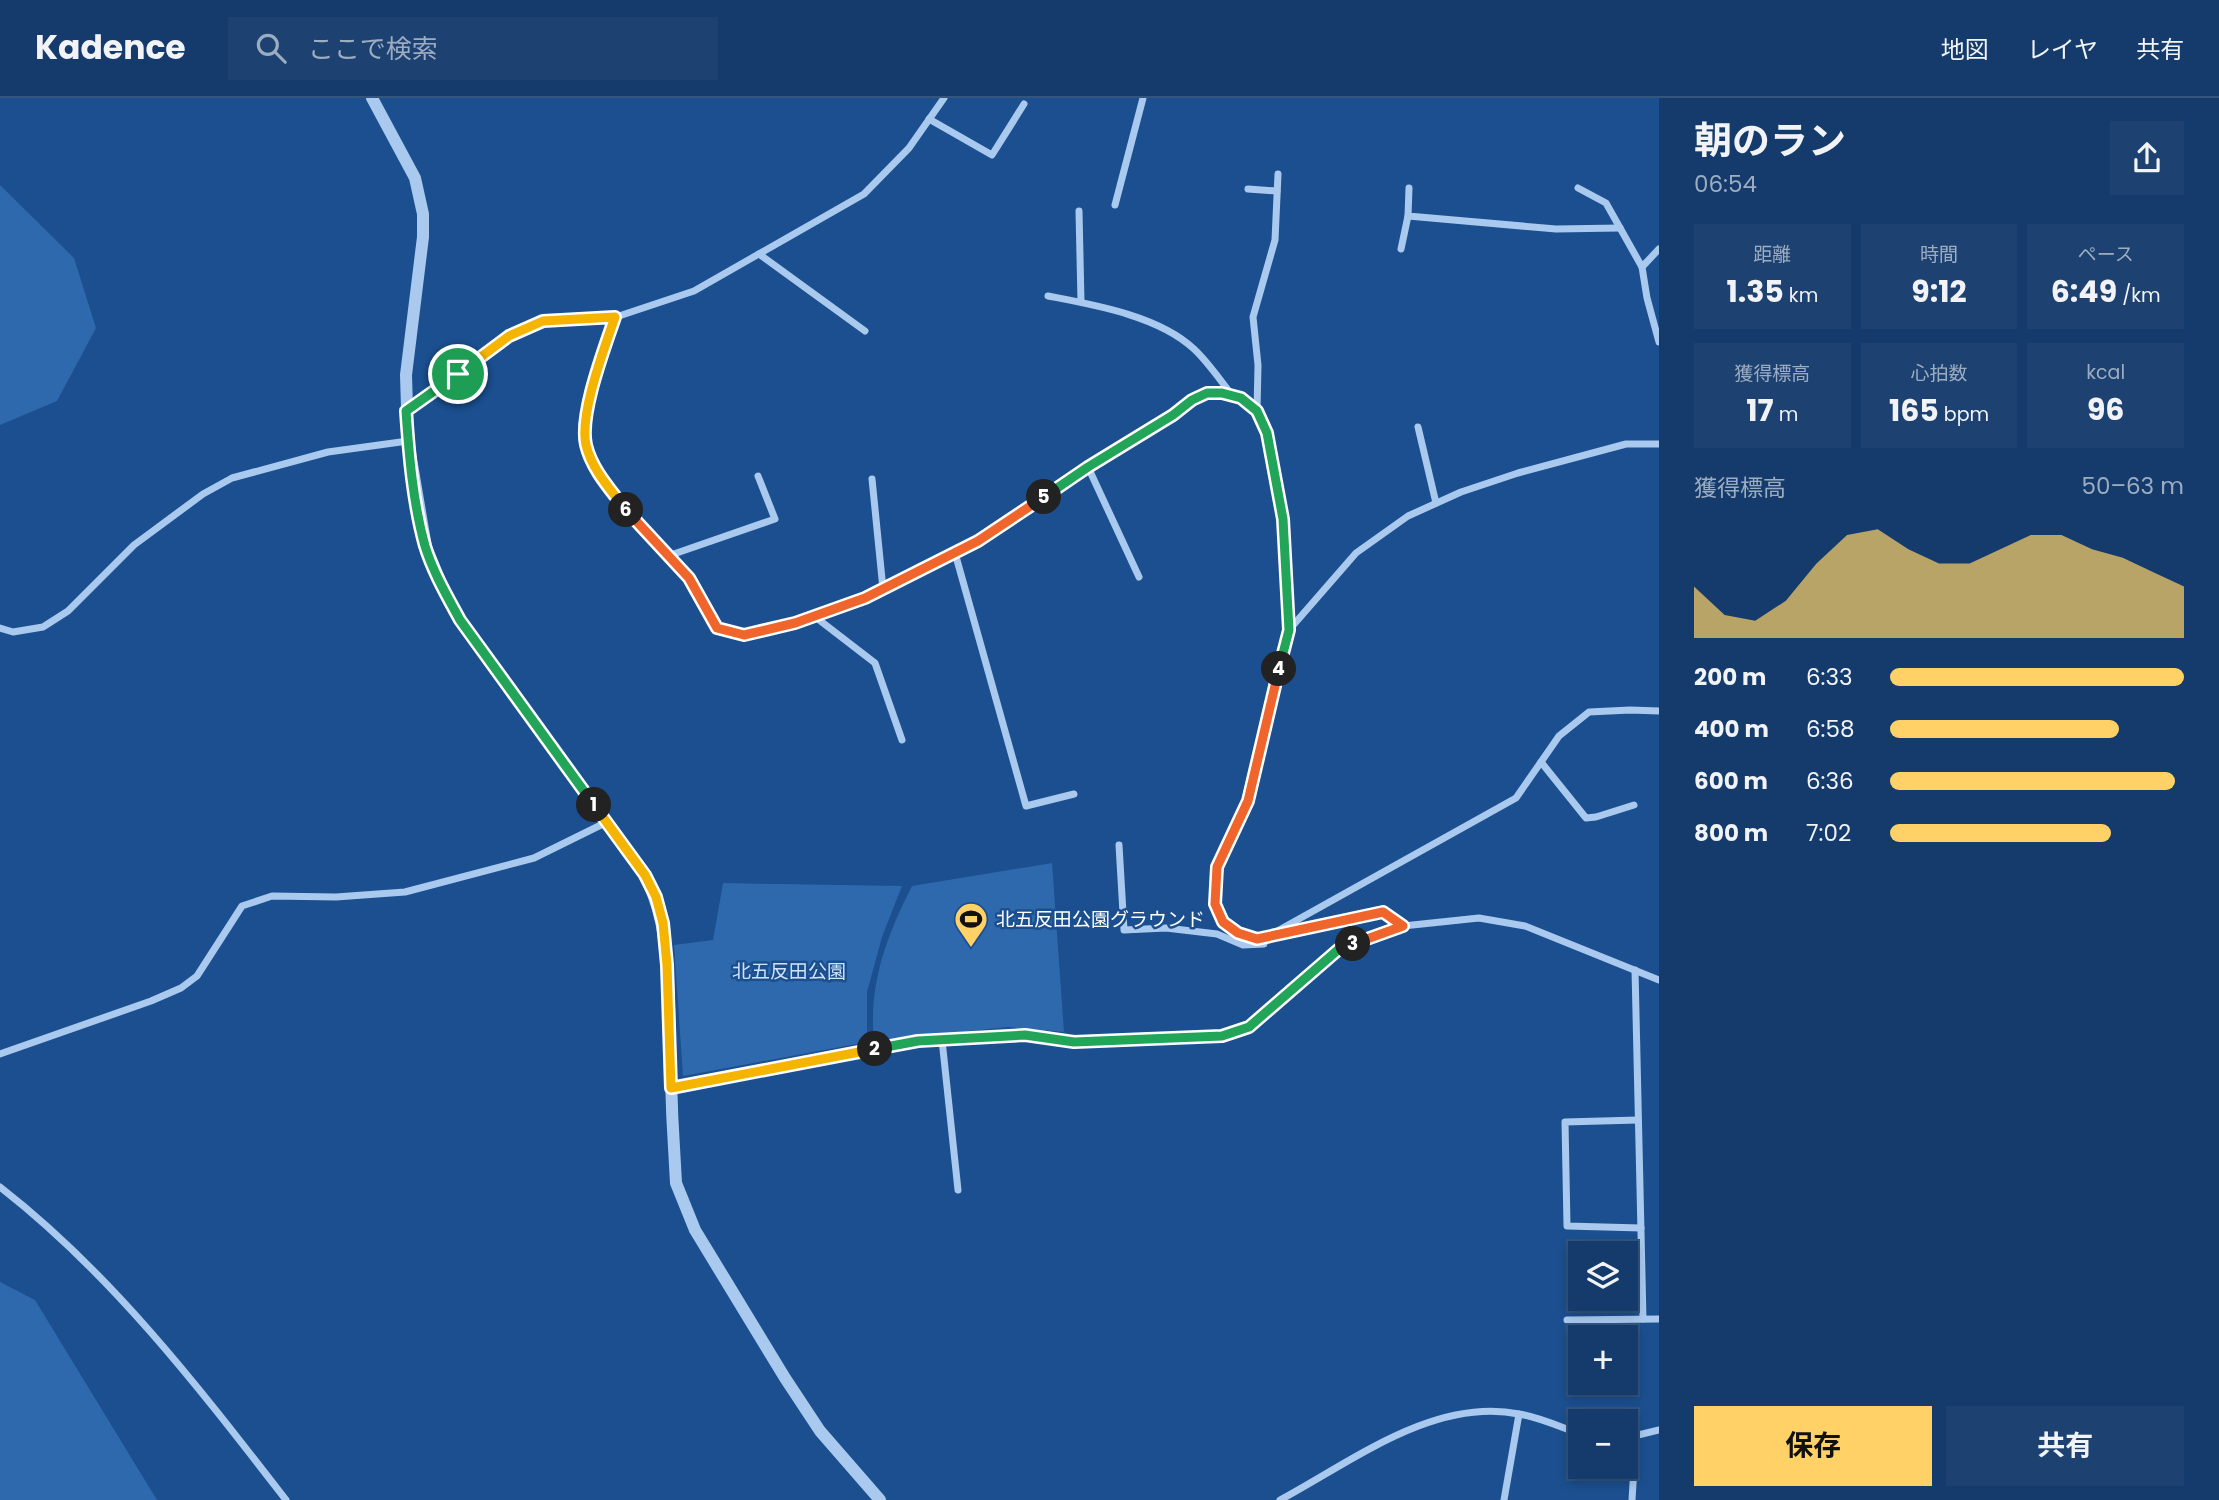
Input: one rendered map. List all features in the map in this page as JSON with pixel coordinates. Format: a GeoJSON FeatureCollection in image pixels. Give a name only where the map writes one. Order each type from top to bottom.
{"type":"FeatureCollection","features":[{"type":"Feature","properties":{"kind":"street"},"geometry":{"type":"LineString","coordinates":[[372,98],[415,178],[423,214],[423,237],[406,375],[406,411],[408,441],[426,547],[460,620],[645,875],[656,897],[663,923],[667,965],[676,1183],[695,1230],[785,1378],[820,1431],[880,1500]]}},
{"type":"Feature","properties":{"kind":"street"},"geometry":{"type":"LineString","coordinates":[[406,411],[509,336],[543,321],[615,317],[694,290],[864,194],[909,148],[944,98]]}},
{"type":"Feature","properties":{"kind":"street"},"geometry":{"type":"LineString","coordinates":[[1115,205],[1143,98]]}},
{"type":"Feature","properties":{"kind":"street"},"geometry":{"type":"LineString","coordinates":[[929,119],[992,155],[1024,104]]}},
{"type":"Feature","properties":{"kind":"street"},"geometry":{"type":"LineString","coordinates":[[1278,174],[1275,240],[1254,317],[1258,365],[1257,411],[1267,433],[1283,519],[1289,630],[1248,801],[1217,867],[1215,904],[1223,922],[1238,933],[1257,939],[1266,936],[1516,798],[1559,736],[1589,712],[1659,711]]}},
{"type":"Feature","properties":{"kind":"street"},"geometry":{"type":"LineString","coordinates":[[1401,249],[1408,216],[1409,188]]}},
{"type":"Feature","properties":{"kind":"street"},"geometry":{"type":"LineString","coordinates":[[1578,188],[1606,204],[1642,267],[1659,342]]}},
{"type":"Feature","properties":{"kind":"street"},"geometry":{"type":"LineString","coordinates":[[1248,189],[1277,191]]}},
{"type":"Feature","properties":{"kind":"street"},"geometry":{"type":"LineString","coordinates":[[1079,211],[1082,302]]}},
{"type":"Feature","properties":{"kind":"street"},"geometry":{"type":"LineString","coordinates":[[1408,216],[1556,229],[1620,228]]}},
{"type":"Feature","properties":{"kind":"street"},"geometry":{"type":"LineString","coordinates":[[1642,267],[1659,249]]}},
{"type":"Feature","properties":{"kind":"street"},"geometry":{"type":"LineString","coordinates":[[759,254],[865,331]]}},
{"type":"Feature","properties":{"kind":"street"},"geometry":{"type":"LineString","coordinates":[[1048,296],[1082,302],[1167,329],[1195,349],[1232,396]]}},
{"type":"Feature","properties":{"kind":"street"},"geometry":{"type":"LineString","coordinates":[[615,317],[597,367],[587,412],[585,443],[597,472],[626,511],[689,578],[717,628],[744,635],[814,616],[865,598],[978,541],[1088,467],[1207,393],[1222,393],[1241,398],[1257,411]]}},
{"type":"Feature","properties":{"kind":"street"},"geometry":{"type":"LineString","coordinates":[[1418,427],[1436,503]]}},
{"type":"Feature","properties":{"kind":"street"},"geometry":{"type":"LineString","coordinates":[[0,628],[13,632],[43,628],[68,611],[134,545],[203,494],[232,478],[328,452],[408,441]]}},
{"type":"Feature","properties":{"kind":"street"},"geometry":{"type":"LineString","coordinates":[[1289,630],[1356,553],[1408,516],[1461,492],[1518,473],[1626,444],[1659,444]]}},
{"type":"Feature","properties":{"kind":"street"},"geometry":{"type":"LineString","coordinates":[[1088,467],[1139,577]]}},
{"type":"Feature","properties":{"kind":"street"},"geometry":{"type":"LineString","coordinates":[[668,556],[775,519],[758,476]]}},
{"type":"Feature","properties":{"kind":"street"},"geometry":{"type":"LineString","coordinates":[[872,479],[883,589]]}},
{"type":"Feature","properties":{"kind":"street"},"geometry":{"type":"LineString","coordinates":[[955,553],[1026,806],[1074,794]]}},
{"type":"Feature","properties":{"kind":"street"},"geometry":{"type":"LineString","coordinates":[[814,616],[875,663],[902,740]]}},
{"type":"Feature","properties":{"kind":"street"},"geometry":{"type":"LineString","coordinates":[[1541,762],[1586,818],[1634,805]]}},
{"type":"Feature","properties":{"kind":"street"},"geometry":{"type":"LineString","coordinates":[[0,1054],[181,988],[197,976],[242,906],[272,896],[336,897],[405,892],[534,858],[607,822]]}},
{"type":"Feature","properties":{"kind":"street"},"geometry":{"type":"LineString","coordinates":[[1119,845],[1124,930],[1166,928],[1217,934],[1243,945],[1264,944],[1266,936]]}},
{"type":"Feature","properties":{"kind":"street"},"geometry":{"type":"LineString","coordinates":[[671,1088],[918,1041],[1025,1035],[1074,1042],[1222,1036],[1249,1027],[1339,949],[1403,926],[1479,918],[1525,926],[1659,980]]}},
{"type":"Feature","properties":{"kind":"street"},"geometry":{"type":"LineString","coordinates":[[1635,970],[1643,1319]]}},
{"type":"Feature","properties":{"kind":"street"},"geometry":{"type":"LineString","coordinates":[[942,1040],[958,1190]]}},
{"type":"Feature","properties":{"kind":"street"},"geometry":{"type":"LineString","coordinates":[[1638,1120],[1565,1122],[1567,1226],[1641,1228]]}},
{"type":"Feature","properties":{"kind":"street"},"geometry":{"type":"LineString","coordinates":[[0,1187],[85,1263],[191,1378],[286,1500]]}},
{"type":"Feature","properties":{"kind":"street"},"geometry":{"type":"LineString","coordinates":[[1567,1320],[1659,1319]]}},
{"type":"Feature","properties":{"kind":"street"},"geometry":{"type":"LineString","coordinates":[[1280,1500],[1409,1429],[1456,1413],[1494,1411],[1520,1414],[1568,1430]]}},
{"type":"Feature","properties":{"kind":"street"},"geometry":{"type":"LineString","coordinates":[[1504,1500],[1520,1414]]}},
{"type":"Feature","properties":{"kind":"street"},"geometry":{"type":"LineString","coordinates":[[1638,1435],[1659,1430]]}},
{"type":"Feature","properties":{"kind":"street"},"geometry":{"type":"LineString","coordinates":[[1632,1500],[1633,1479]]}},
{"type":"Feature","properties":{"kind":"path"},"geometry":{"type":"LineString","coordinates":[[1309,927],[1383,912],[1403,926]]}},
{"type":"Feature","properties":{"kind":"green space"},"geometry":{"type":"Polygon","coordinates":[[[0,185],[74,258],[96,328],[57,401],[0,425],[0,185]]]}},
{"type":"Feature","properties":{"kind":"green space","name":"北五反田公園グラウンド"},"geometry":{"type":"Polygon","coordinates":[[[1052,863],[1064,1032],[1008,1027],[874,1041],[874,1000],[881,961],[912,886],[1052,863]]]}},
{"type":"Feature","properties":{"kind":"green space","name":"北五反田公園"},"geometry":{"type":"Polygon","coordinates":[[[723,883],[902,886],[882,937],[867,992],[867,1042],[683,1076],[674,945],[713,940],[723,883]]]}},
{"type":"Feature","properties":{"kind":"green space"},"geometry":{"type":"Polygon","coordinates":[[[0,1282],[35,1300],[157,1500],[0,1500],[0,1282]]]}},
{"type":"Feature","properties":{"kind":"place","name":"北五反田公園グラウンド"},"geometry":{"type":"Point","coordinates":[971,949]}},
{"type":"Feature","properties":{"kind":"route"},"geometry":{"type":"LineString","coordinates":[[615,317],[597,367],[587,412],[585,443],[597,472],[626,511],[689,578],[717,628],[744,635],[795,623],[865,598],[978,541],[1192,400],[1207,393],[1222,393],[1241,398],[1257,411],[1267,433],[1283,519],[1289,630],[1248,801],[1217,867],[1215,904],[1223,922],[1238,933],[1257,939],[1383,912],[1403,926],[1339,949],[1249,1027],[1222,1036],[1074,1042],[1025,1035],[918,1041],[671,1088],[667,965],[663,923],[656,897],[645,875],[460,620],[426,547],[408,441],[406,411],[458,374],[509,336],[543,321],[615,317]]}}]}
